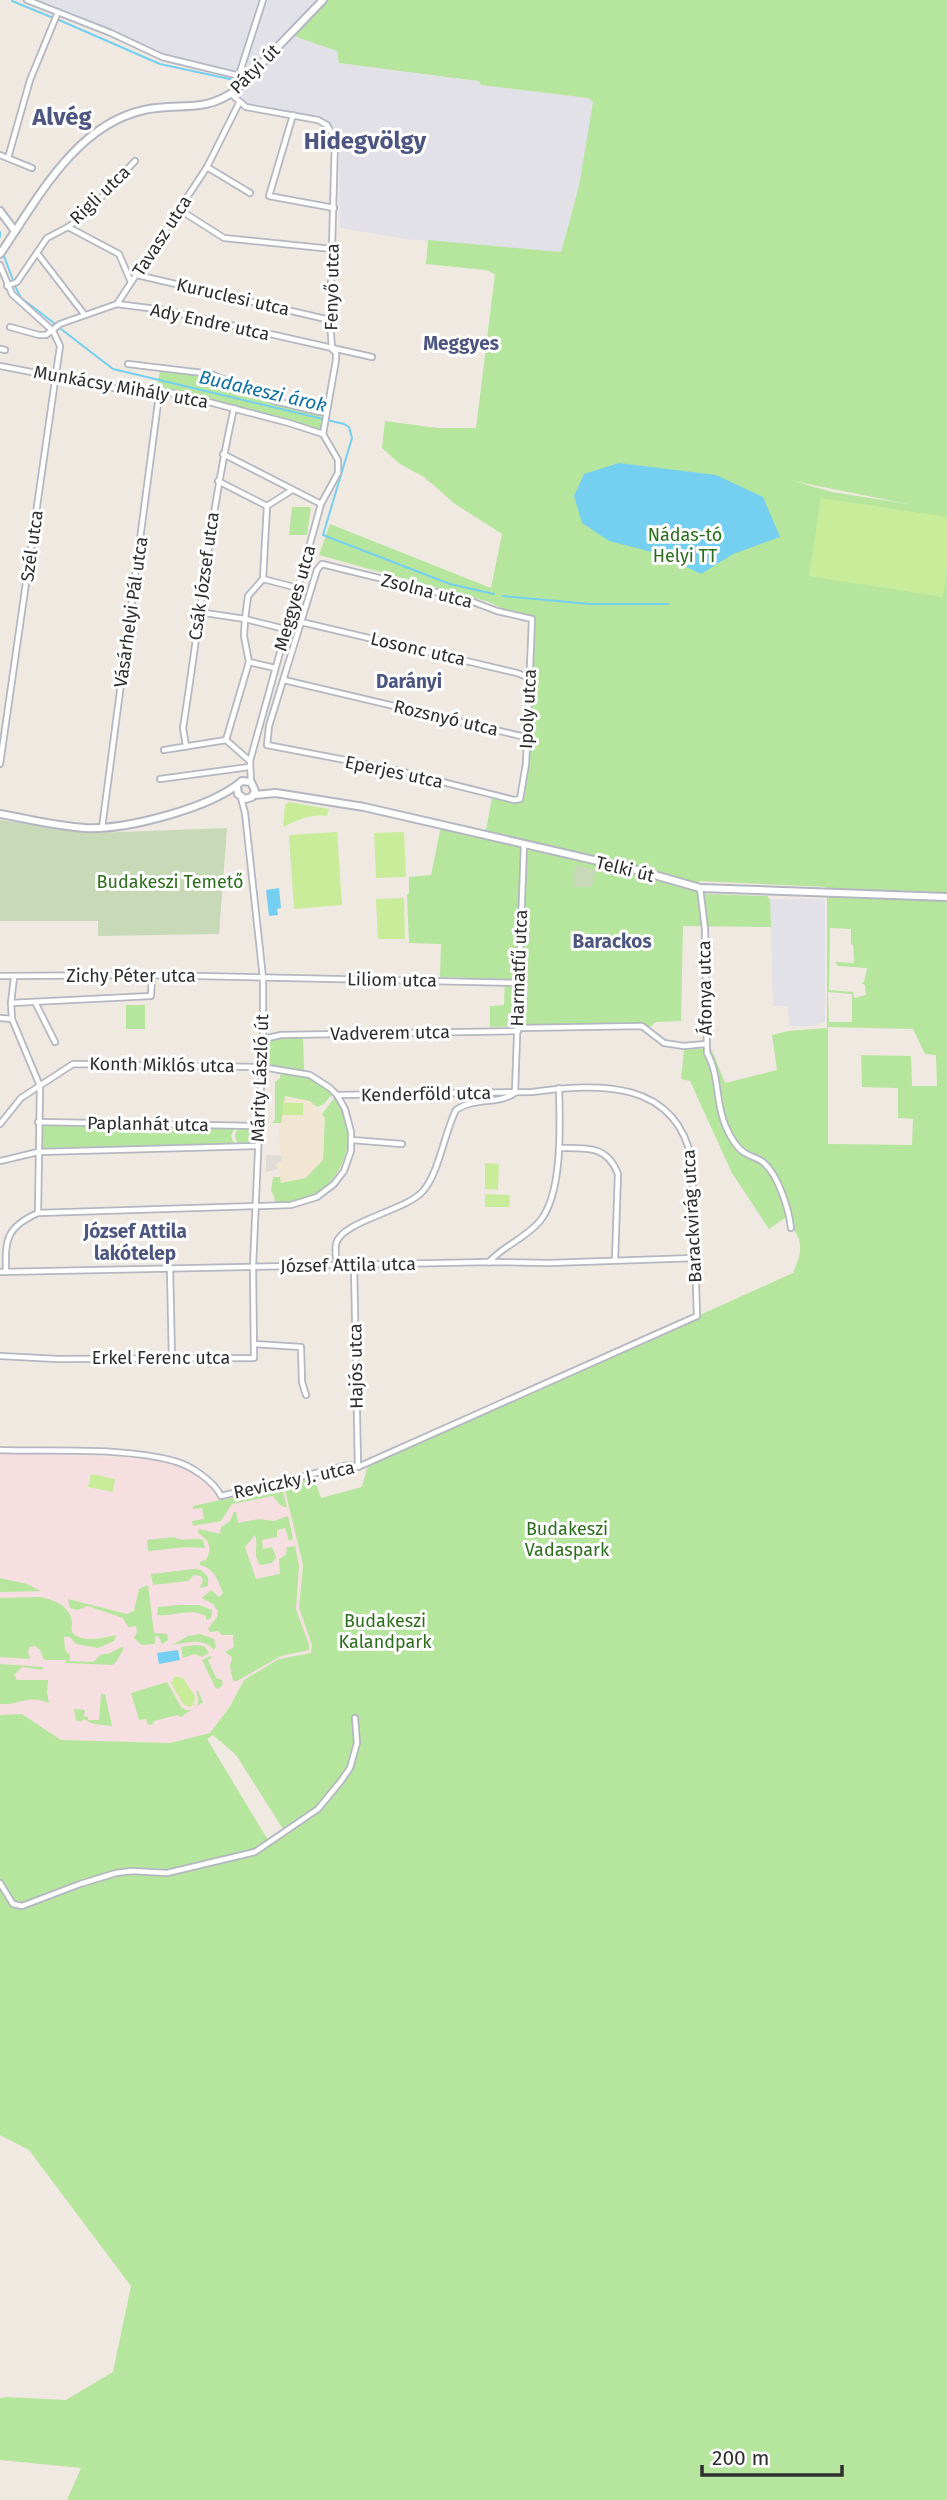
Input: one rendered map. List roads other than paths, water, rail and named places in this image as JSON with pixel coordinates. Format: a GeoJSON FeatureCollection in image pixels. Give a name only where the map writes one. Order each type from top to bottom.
{"type":"FeatureCollection","features":[{"type":"Feature","properties":{"kind":"main road","name":"Pátyi út"},"geometry":{"type":"LineString","coordinates":[[0,254],[62,165],[80,146],[121,117],[144,110],[218,102],[248,78],[323,0]]}},
{"type":"Feature","properties":{"kind":"main road"},"geometry":{"type":"LineString","coordinates":[[0,211],[15,231]]}},
{"type":"Feature","properties":{"kind":"main road"},"geometry":{"type":"LineString","coordinates":[[0,814],[68,826],[102,828],[176,813],[215,798],[239,784],[253,784],[276,793]]}},
{"type":"Feature","properties":{"kind":"main road"},"geometry":{"type":"LineString","coordinates":[[239,784],[240,797]]}},
{"type":"Feature","properties":{"kind":"main road"},"geometry":{"type":"LineString","coordinates":[[252,797],[253,784]]}},
{"type":"Feature","properties":{"kind":"main road"},"geometry":{"type":"LineString","coordinates":[[215,798],[276,793]]}},
{"type":"Feature","properties":{"kind":"main road","name":"Telki út"},"geometry":{"type":"LineString","coordinates":[[276,793],[309,796],[412,817],[637,870],[700,888],[947,897]]}},
{"type":"Feature","properties":{"kind":"street"},"geometry":{"type":"LineString","coordinates":[[27,0],[162,57],[248,78]]}},
{"type":"Feature","properties":{"kind":"street"},"geometry":{"type":"LineString","coordinates":[[239,75],[263,0]]}},
{"type":"Feature","properties":{"kind":"street"},"geometry":{"type":"LineString","coordinates":[[8,158],[30,80],[58,12]]}},
{"type":"Feature","properties":{"kind":"street"},"geometry":{"type":"LineString","coordinates":[[231,94],[239,103],[252,108],[293,115],[269,196],[334,208]]}},
{"type":"Feature","properties":{"kind":"street","name":"Tavasz utca"},"geometry":{"type":"LineString","coordinates":[[117,304],[207,167],[239,103]]}},
{"type":"Feature","properties":{"kind":"street","name":"Fenyő utca"},"geometry":{"type":"LineString","coordinates":[[293,115],[322,122],[330,128],[335,139],[330,320],[332,349],[336,360],[323,434]]}},
{"type":"Feature","properties":{"kind":"street"},"geometry":{"type":"LineString","coordinates":[[0,155],[32,168]]}},
{"type":"Feature","properties":{"kind":"street","name":"Rigli utca"},"geometry":{"type":"LineString","coordinates":[[7,286],[17,282],[50,235],[68,227],[104,197],[135,161]]}},
{"type":"Feature","properties":{"kind":"street"},"geometry":{"type":"LineString","coordinates":[[207,167],[250,193]]}},
{"type":"Feature","properties":{"kind":"street"},"geometry":{"type":"LineString","coordinates":[[180,210],[224,238],[332,249]]}},
{"type":"Feature","properties":{"kind":"street"},"geometry":{"type":"LineString","coordinates":[[68,227],[119,254],[131,282]]}},
{"type":"Feature","properties":{"kind":"street"},"geometry":{"type":"LineString","coordinates":[[37,253],[84,314]]}},
{"type":"Feature","properties":{"kind":"street"},"geometry":{"type":"LineString","coordinates":[[0,265],[7,286],[17,301],[52,331]]}},
{"type":"Feature","properties":{"kind":"street","name":"Kuruclesi utca"},"geometry":{"type":"LineString","coordinates":[[137,275],[330,320]]}},
{"type":"Feature","properties":{"kind":"street","name":"Ady Endre utca"},"geometry":{"type":"LineString","coordinates":[[52,331],[60,324],[84,314],[117,304],[164,310],[372,357]]}},
{"type":"Feature","properties":{"kind":"street"},"geometry":{"type":"LineString","coordinates":[[10,327],[39,335],[52,331]]}},
{"type":"Feature","properties":{"kind":"street","name":"Szél utca"},"geometry":{"type":"LineString","coordinates":[[0,764],[60,346],[52,331]]}},
{"type":"Feature","properties":{"kind":"street"},"geometry":{"type":"LineString","coordinates":[[128,363],[211,374],[275,401],[320,412]]}},
{"type":"Feature","properties":{"kind":"street","name":"Munkácsy Mihály utca"},"geometry":{"type":"LineString","coordinates":[[0,366],[145,394],[174,393],[323,434]]}},
{"type":"Feature","properties":{"kind":"street","name":"Vásárhelyi Pál utca"},"geometry":{"type":"LineString","coordinates":[[102,828],[159,395]]}},
{"type":"Feature","properties":{"kind":"street","name":"Csák József utca"},"geometry":{"type":"LineString","coordinates":[[186,746],[183,728],[198,612],[218,481],[233,408]]}},
{"type":"Feature","properties":{"kind":"street","name":"Meggyes utca"},"geometry":{"type":"LineString","coordinates":[[239,784],[250,764],[321,504],[338,473],[338,464],[323,434]]}},
{"type":"Feature","properties":{"kind":"street"},"geometry":{"type":"LineString","coordinates":[[223,454],[321,504]]}},
{"type":"Feature","properties":{"kind":"street"},"geometry":{"type":"LineString","coordinates":[[218,481],[267,506]]}},
{"type":"Feature","properties":{"kind":"street"},"geometry":{"type":"LineString","coordinates":[[267,506],[292,490]]}},
{"type":"Feature","properties":{"kind":"street"},"geometry":{"type":"LineString","coordinates":[[226,740],[249,662],[244,636],[245,619],[248,596],[263,579],[267,506]]}},
{"type":"Feature","properties":{"kind":"street","name":"Zsolna utca"},"geometry":{"type":"LineString","coordinates":[[301,622],[317,570],[322,564],[468,600],[497,611],[532,619]]}},
{"type":"Feature","properties":{"kind":"street"},"geometry":{"type":"LineString","coordinates":[[263,579],[298,588]]}},
{"type":"Feature","properties":{"kind":"street"},"geometry":{"type":"LineString","coordinates":[[198,612],[245,619],[285,629]]}},
{"type":"Feature","properties":{"kind":"street","name":"Ipoly utca"},"geometry":{"type":"LineString","coordinates":[[520,799],[526,764],[525,737],[532,619]]}},
{"type":"Feature","properties":{"kind":"street"},"geometry":{"type":"LineString","coordinates":[[283,683],[301,622]]}},
{"type":"Feature","properties":{"kind":"street","name":"Losonc utca"},"geometry":{"type":"LineString","coordinates":[[301,622],[517,673],[525,676],[530,684]]}},
{"type":"Feature","properties":{"kind":"street"},"geometry":{"type":"LineString","coordinates":[[249,662],[275,668]]}},
{"type":"Feature","properties":{"kind":"street","name":"Rozsnyó utca"},"geometry":{"type":"LineString","coordinates":[[272,682],[525,737]]}},
{"type":"Feature","properties":{"kind":"street","name":"Eperjes utca"},"geometry":{"type":"LineString","coordinates":[[283,683],[267,746],[387,768],[514,800],[520,799]]}},
{"type":"Feature","properties":{"kind":"street"},"geometry":{"type":"LineString","coordinates":[[164,750],[226,740]]}},
{"type":"Feature","properties":{"kind":"street"},"geometry":{"type":"LineString","coordinates":[[226,740],[250,764]]}},
{"type":"Feature","properties":{"kind":"street"},"geometry":{"type":"LineString","coordinates":[[160,779],[250,764]]}},
{"type":"Feature","properties":{"kind":"street","name":"Meggyes utca"},"geometry":{"type":"LineString","coordinates":[[250,764],[253,784]]}},
{"type":"Feature","properties":{"kind":"street","name":"Márity László út"},"geometry":{"type":"LineString","coordinates":[[240,797],[245,813],[263,978],[263,1039],[253,1266],[254,1344]]}},
{"type":"Feature","properties":{"kind":"street","name":"Márity László út"},"geometry":{"type":"LineString","coordinates":[[245,813],[252,797]]}},
{"type":"Feature","properties":{"kind":"street","name":"Harmatfű utca"},"geometry":{"type":"LineString","coordinates":[[515,1092],[524,845]]}},
{"type":"Feature","properties":{"kind":"street","name":"Áfonya utca"},"geometry":{"type":"LineString","coordinates":[[700,888],[705,929],[706,1044],[725,1125],[736,1145],[744,1153],[767,1164],[786,1205],[792,1228]]}},
{"type":"Feature","properties":{"kind":"street"},"geometry":{"type":"LineString","coordinates":[[11,1003],[150,996],[152,975]]}},
{"type":"Feature","properties":{"kind":"street","name":"Zichy Péter utca"},"geometry":{"type":"LineString","coordinates":[[0,976],[152,975],[263,978]]}},
{"type":"Feature","properties":{"kind":"street"},"geometry":{"type":"LineString","coordinates":[[14,977],[12,1019],[40,1086],[38,1213]]}},
{"type":"Feature","properties":{"kind":"street","name":"Liliom utca"},"geometry":{"type":"LineString","coordinates":[[263,978],[520,983]]}},
{"type":"Feature","properties":{"kind":"street"},"geometry":{"type":"LineString","coordinates":[[35,1002],[55,1042]]}},
{"type":"Feature","properties":{"kind":"street"},"geometry":{"type":"LineString","coordinates":[[0,1018],[12,1019]]}},
{"type":"Feature","properties":{"kind":"street","name":"Vadverem utca"},"geometry":{"type":"LineString","coordinates":[[263,1039],[281,1035],[642,1026],[664,1042],[684,1046],[706,1044]]}},
{"type":"Feature","properties":{"kind":"street","name":"Konth Miklós utca"},"geometry":{"type":"LineString","coordinates":[[40,1086],[73,1064],[262,1067],[310,1076],[337,1096]]}},
{"type":"Feature","properties":{"kind":"street"},"geometry":{"type":"LineString","coordinates":[[0,1124],[21,1098],[40,1086]]}},
{"type":"Feature","properties":{"kind":"street"},"geometry":{"type":"LineString","coordinates":[[489,1262],[496,1254],[523,1237],[544,1214],[553,1191],[560,1148],[559,1088]]}},
{"type":"Feature","properties":{"kind":"street","name":"Barackvirág utca"},"geometry":{"type":"LineString","coordinates":[[515,1092],[559,1088],[620,1088],[660,1105],[682,1129],[689,1143],[692,1161],[697,1316]]}},
{"type":"Feature","properties":{"kind":"street"},"geometry":{"type":"LineString","coordinates":[[337,1266],[336,1244],[343,1233],[409,1202],[421,1194],[430,1183],[456,1110],[472,1102],[505,1098],[515,1092]]}},
{"type":"Feature","properties":{"kind":"street","name":"Kenderföld utca"},"geometry":{"type":"LineString","coordinates":[[337,1096],[515,1092]]}},
{"type":"Feature","properties":{"kind":"street"},"geometry":{"type":"LineString","coordinates":[[3,1272],[8,1237],[13,1228],[38,1213],[291,1205],[317,1197],[334,1184],[344,1171],[352,1140],[350,1124],[337,1096]]}},
{"type":"Feature","properties":{"kind":"street","name":"Paplanhát utca"},"geometry":{"type":"LineString","coordinates":[[38,1122],[258,1126]]}},
{"type":"Feature","properties":{"kind":"street"},"geometry":{"type":"LineString","coordinates":[[352,1140],[402,1144]]}},
{"type":"Feature","properties":{"kind":"street"},"geometry":{"type":"LineString","coordinates":[[0,1161],[38,1152],[258,1146]]}},
{"type":"Feature","properties":{"kind":"street"},"geometry":{"type":"LineString","coordinates":[[560,1148],[594,1149],[614,1163],[618,1174],[615,1260]]}},
{"type":"Feature","properties":{"kind":"street","name":"József Attila utca"},"geometry":{"type":"LineString","coordinates":[[3,1272],[696,1258]]}},
{"type":"Feature","properties":{"kind":"street","name":"Hajós utca"},"geometry":{"type":"LineString","coordinates":[[354,1265],[358,1467]]}},
{"type":"Feature","properties":{"kind":"street"},"geometry":{"type":"LineString","coordinates":[[170,1269],[172,1359]]}},
{"type":"Feature","properties":{"kind":"street","name":"Reviczky J. utca"},"geometry":{"type":"LineString","coordinates":[[0,1450],[140,1454],[177,1462],[215,1486],[221,1496],[349,1465],[358,1467],[697,1316]]}},
{"type":"Feature","properties":{"kind":"street","name":"Erkel Ferenc utca"},"geometry":{"type":"LineString","coordinates":[[0,1356],[58,1359],[254,1358],[254,1344],[301,1347],[302,1382],[306,1395]]}},
{"type":"Feature","properties":{"kind":"street"},"geometry":{"type":"LineString","coordinates":[[0,1884],[13,1904],[22,1906],[116,1873],[167,1873],[255,1852],[318,1809],[341,1782],[350,1768],[358,1743],[355,1718]]}},
{"type":"Feature","properties":{"kind":"water"},"geometry":{"type":"Polygon","coordinates":[[[619,463],[716,475],[763,497],[780,537],[733,554],[701,574],[660,554],[609,541],[582,523],[574,496],[584,474],[619,463]]]}},
{"type":"Feature","properties":{"kind":"water"},"geometry":{"type":"Polygon","coordinates":[[[279,888],[281,908],[277,909],[278,915],[269,916],[266,890],[279,888]]]}},
{"type":"Feature","properties":{"kind":"water"},"geometry":{"type":"Polygon","coordinates":[[[178,1650],[180,1660],[159,1664],[157,1653],[178,1650]]]}},
{"type":"Feature","properties":{"kind":"waterway"},"geometry":{"type":"LineString","coordinates":[[12,1],[51,17]]}},
{"type":"Feature","properties":{"kind":"waterway"},"geometry":{"type":"LineString","coordinates":[[59,20],[160,64],[239,81]]}},
{"type":"Feature","properties":{"kind":"waterway","name":"Budakeszi árok"},"geometry":{"type":"LineString","coordinates":[[0,232],[0,237]]}},
{"type":"Feature","properties":{"kind":"waterway","name":"Budakeszi árok"},"geometry":{"type":"LineString","coordinates":[[4,256],[13,280]]}},
{"type":"Feature","properties":{"kind":"waterway","name":"Budakeszi árok"},"geometry":{"type":"LineString","coordinates":[[15,286],[21,298],[54,323]]}},
{"type":"Feature","properties":{"kind":"waterway","name":"Budakeszi árok"},"geometry":{"type":"LineString","coordinates":[[61,329],[113,369],[349,427],[352,438],[323,535],[450,584],[494,594]]}},
{"type":"Feature","properties":{"kind":"waterway","name":"Budakeszi árok"},"geometry":{"type":"LineString","coordinates":[[503,596],[590,604],[668,604]]}},
{"type":"Feature","properties":{"kind":"district","name":"Alvég"},"geometry":{"type":"Point","coordinates":[62,117]}},
{"type":"Feature","properties":{"kind":"district","name":"Hidegvölgy"},"geometry":{"type":"Point","coordinates":[365,141]}},
{"type":"Feature","properties":{"kind":"district","name":"Meggyes"},"geometry":{"type":"Point","coordinates":[461,343]}},
{"type":"Feature","properties":{"kind":"district","name":"Darányi"},"geometry":{"type":"Point","coordinates":[409,681]}},
{"type":"Feature","properties":{"kind":"district","name":"Barackos"},"geometry":{"type":"Point","coordinates":[612,941]}},
{"type":"Feature","properties":{"kind":"district","name":"József Attila lakótelep"},"geometry":{"type":"Point","coordinates":[135,1242]}},
{"type":"Feature","properties":{"kind":"park label","name":"Nádas-tó Helyi TT"},"geometry":{"type":"Point","coordinates":[685,545]}},
{"type":"Feature","properties":{"kind":"park label","name":"Budakeszi Temető"},"geometry":{"type":"Point","coordinates":[170,882]}},
{"type":"Feature","properties":{"kind":"park label","name":"Budakeszi Vadaspark"},"geometry":{"type":"Point","coordinates":[567,1539]}},
{"type":"Feature","properties":{"kind":"park label","name":"Budakeszi Kalandpark"},"geometry":{"type":"Point","coordinates":[385,1631]}}]}
